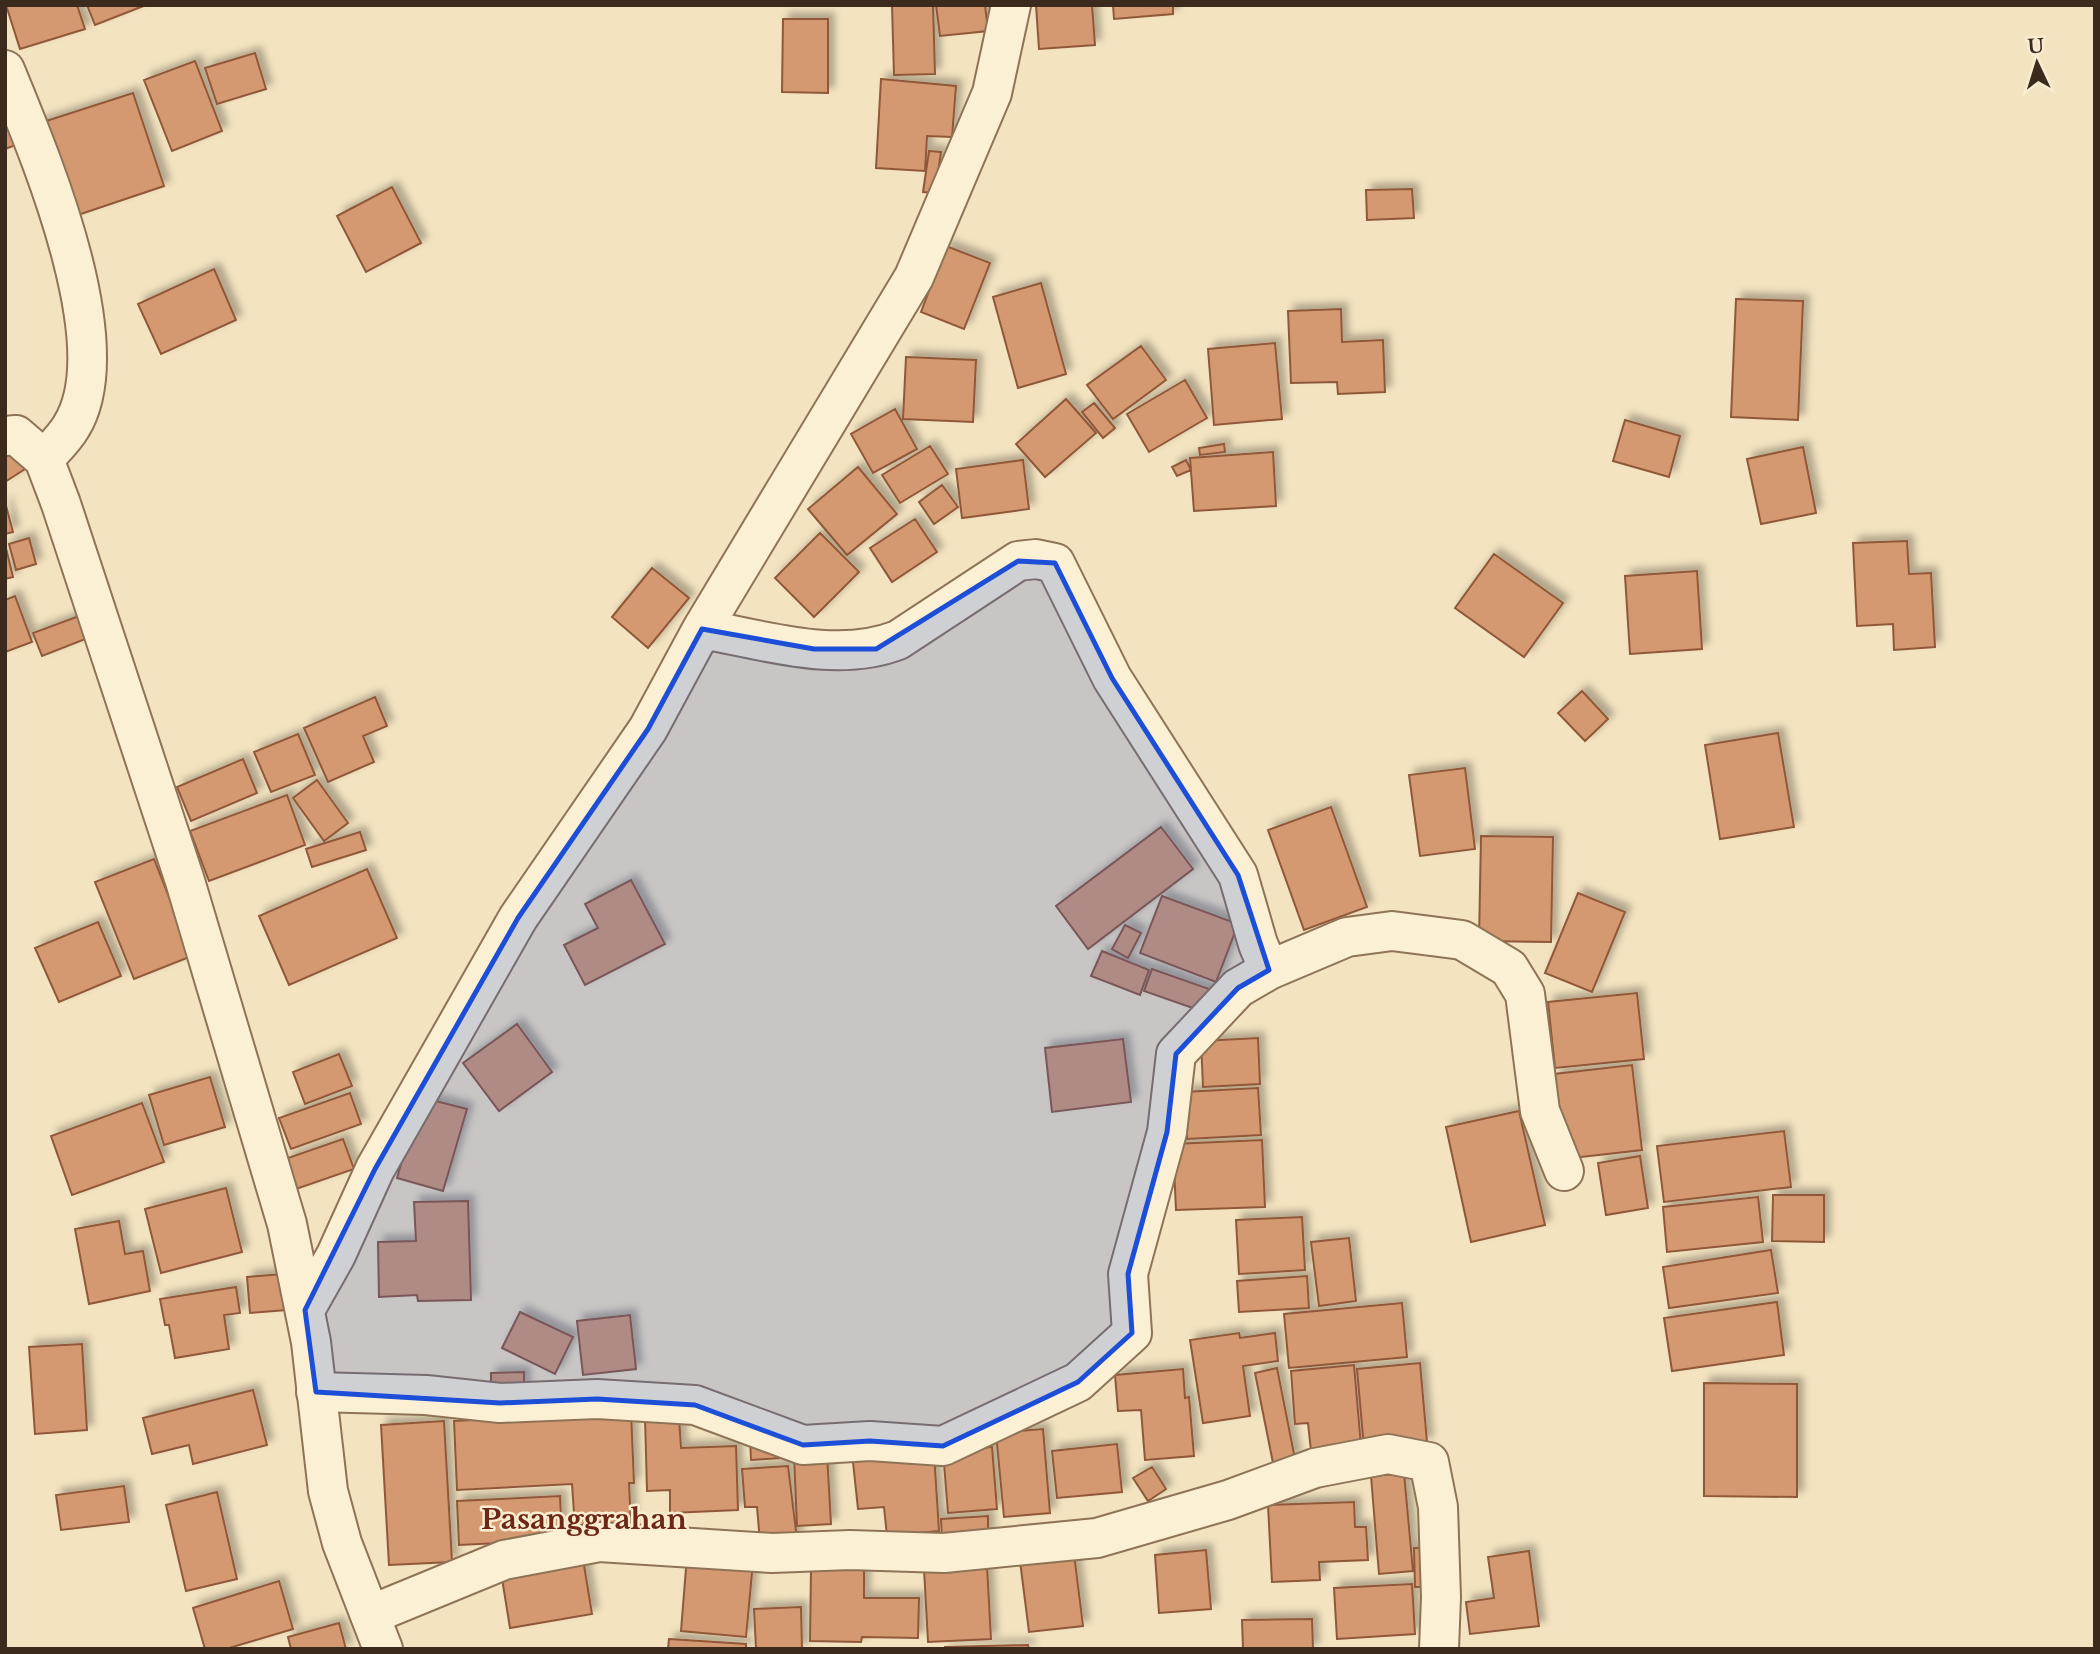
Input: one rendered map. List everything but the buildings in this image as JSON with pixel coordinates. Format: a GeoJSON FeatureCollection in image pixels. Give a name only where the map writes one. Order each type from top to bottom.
{"type":"FeatureCollection","features":[{"type":"Feature","properties":{"kind":"street"},"geometry":{"type":"LineString","coordinates":[[305,1310],[336,1255],[375,1169],[518,918],[648,729],[702,629],[914,277],[992,93],[1011,5]]}},
{"type":"Feature","properties":{"kind":"street"},"geometry":{"type":"LineString","coordinates":[[5,70],[32,136],[83,294],[89,367],[84,394],[72,426],[44,460]]}},
{"type":"Feature","properties":{"kind":"street"},"geometry":{"type":"LineString","coordinates":[[5,436],[16,435],[44,460],[61,504],[185,881],[287,1224],[305,1310],[328,1491],[342,1543],[377,1632],[504,1560],[599,1542],[772,1553],[850,1550],[944,1553],[1097,1538],[1228,1500],[1315,1468],[1388,1454],[1429,1462],[1438,1507],[1441,1597],[1439,1649]]}},
{"type":"Feature","properties":{"kind":"street"},"geometry":{"type":"LineString","coordinates":[[702,629],[814,649],[876,649],[898,640],[1018,561],[1036,559],[1055,563],[1112,678],[1237,875],[1258,944],[1269,970]]}},
{"type":"Feature","properties":{"kind":"street"},"geometry":{"type":"LineString","coordinates":[[316,1392],[426,1395],[500,1403],[597,1399],[695,1405],[803,1445],[870,1441],[943,1446],[1078,1382],[1132,1333],[1128,1274],[1167,1132],[1176,1055],[1238,988],[1269,970],[1347,937],[1392,930],[1462,940],[1509,968],[1525,994],[1540,1111],[1564,1171]]}},
{"type":"Feature","properties":{"kind":"highlighted area"},"geometry":{"type":"Polygon","coordinates":[[[1018,561],[1055,563],[1112,678],[1238,875],[1269,970],[1238,988],[1176,1054],[1167,1132],[1128,1274],[1132,1333],[1078,1382],[943,1446],[870,1441],[803,1445],[695,1405],[597,1399],[500,1403],[316,1392],[305,1310],[375,1169],[518,918],[648,729],[702,629],[814,649],[876,649],[1018,561]]]}},
{"type":"Feature","properties":{"kind":"district","name":"Pasanggrahan"},"geometry":{"type":"Point","coordinates":[584,1519]}}]}
